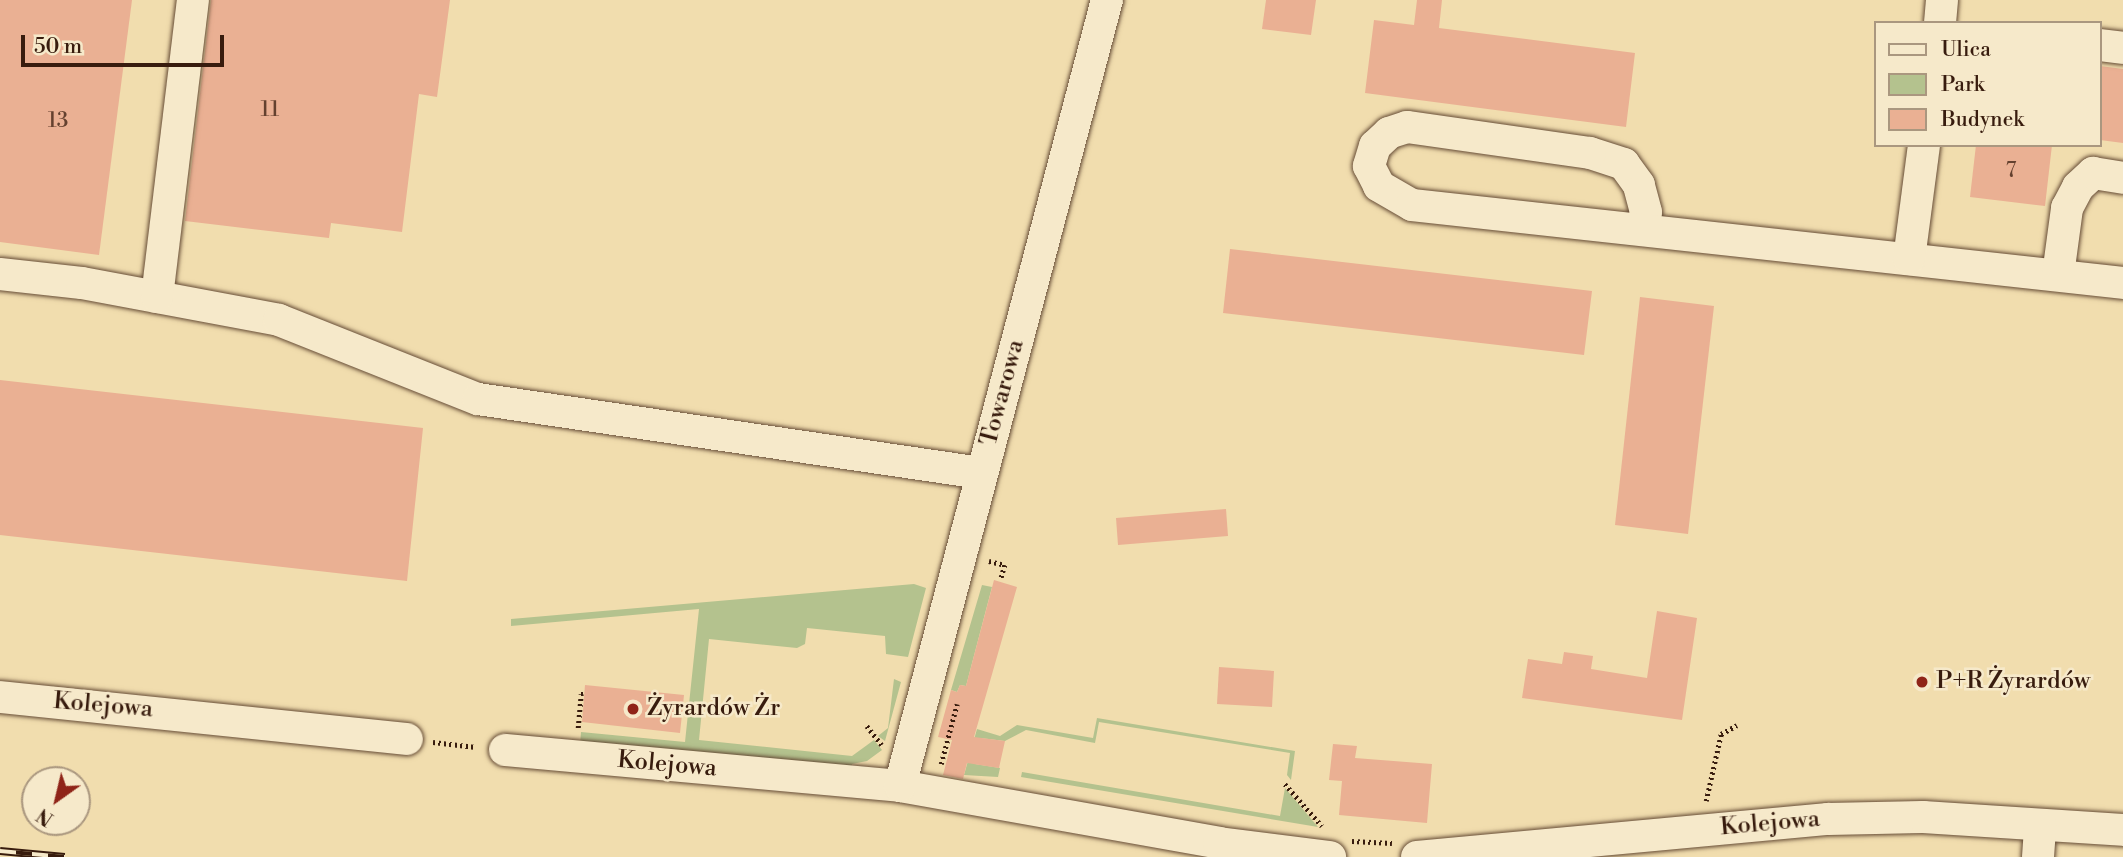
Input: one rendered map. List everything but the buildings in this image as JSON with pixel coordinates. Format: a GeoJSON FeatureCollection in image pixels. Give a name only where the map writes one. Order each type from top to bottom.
{"type":"FeatureCollection","features":[{"type":"Feature","properties":{"kind":"street"},"geometry":{"type":"LineString","coordinates":[[156,297],[193,0]]}},
{"type":"Feature","properties":{"kind":"street","name":"Towarowa"},"geometry":{"type":"LineString","coordinates":[[900,786],[1107,0]]}},
{"type":"Feature","properties":{"kind":"street"},"geometry":{"type":"LineString","coordinates":[[1940,21],[1942,0]]}},
{"type":"Feature","properties":{"kind":"street"},"geometry":{"type":"LineString","coordinates":[[2102,45],[2123,48]]}},
{"type":"Feature","properties":{"kind":"street"},"geometry":{"type":"LineString","coordinates":[[1643,230],[1646,212],[1639,185],[1624,164],[1590,153],[1407,127],[1389,133],[1376,146],[1369,166],[1379,186],[1412,205],[2123,282]]}},
{"type":"Feature","properties":{"kind":"street"},"geometry":{"type":"LineString","coordinates":[[1909,259],[1924,147]]}},
{"type":"Feature","properties":{"kind":"street"},"geometry":{"type":"LineString","coordinates":[[2058,275],[2067,208],[2078,187],[2093,173],[2123,178]]}},
{"type":"Feature","properties":{"kind":"street"},"geometry":{"type":"LineString","coordinates":[[0,274],[156,297],[279,320],[478,399],[981,473]]}},
{"type":"Feature","properties":{"kind":"street","name":"Kolejowa"},"geometry":{"type":"LineString","coordinates":[[0,697],[407,739]]}},
{"type":"Feature","properties":{"kind":"street","name":"Kolejowa"},"geometry":{"type":"LineString","coordinates":[[522,743],[575,757],[900,786],[1267,851],[1328,843]]}},
{"type":"Feature","properties":{"kind":"street","name":"Kolejowa"},"geometry":{"type":"LineString","coordinates":[[1417,857],[1802,820],[1923,817],[2123,830]]}},
{"type":"Feature","properties":{"kind":"street"},"geometry":{"type":"LineString","coordinates":[[2038,857],[2040,825]]}},
{"type":"Feature","properties":{"kind":"path"},"geometry":{"type":"LineString","coordinates":[[575,757],[581,694],[584,694]]}},
{"type":"Feature","properties":{"kind":"path"},"geometry":{"type":"LineString","coordinates":[[948,739],[957,704]]}},
{"type":"Feature","properties":{"kind":"path"},"geometry":{"type":"LineString","coordinates":[[407,739],[522,743]]}},
{"type":"Feature","properties":{"kind":"path"},"geometry":{"type":"LineString","coordinates":[[1285,783],[1328,843]]}},
{"type":"Feature","properties":{"kind":"green space"},"geometry":{"type":"Polygon","coordinates":[[[914,584],[926,588],[908,657],[886,654],[885,636],[807,628],[805,644],[797,648],[709,639],[699,740],[852,756],[874,740],[882,750],[867,761],[852,764],[851,771],[580,745],[581,732],[685,742],[699,609],[511,626],[511,619],[914,584]]]}},
{"type":"Feature","properties":{"kind":"green space"},"geometry":{"type":"Polygon","coordinates":[[[982,585],[992,587],[966,686],[960,685],[957,692],[951,690],[982,585]]]}},
{"type":"Feature","properties":{"kind":"green space"},"geometry":{"type":"Polygon","coordinates":[[[894,679],[901,682],[885,741],[878,736],[888,728],[894,679]]]}},
{"type":"Feature","properties":{"kind":"green space"},"geometry":{"type":"Polygon","coordinates":[[[1097,718],[1295,751],[1291,780],[1287,775],[1290,753],[1099,722],[1095,743],[1026,730],[1005,741],[980,738],[975,764],[1000,768],[998,777],[964,775],[977,729],[1000,736],[1017,725],[1093,738],[1097,718]]]}},
{"type":"Feature","properties":{"kind":"green space"},"geometry":{"type":"Polygon","coordinates":[[[1022,772],[1280,816],[1285,788],[1318,827],[1021,777],[1022,772]]]}},
{"type":"Feature","properties":{"kind":"railway"},"geometry":{"type":"LineString","coordinates":[[0,851],[65,857]]}},
{"type":"Feature","properties":{"kind":"place","name":"P+R Żyrardów"},"geometry":{"type":"Point","coordinates":[1922,682]}},
{"type":"Feature","properties":{"kind":"place","name":"Żyrardów Żr"},"geometry":{"type":"Point","coordinates":[633,709]}}]}
